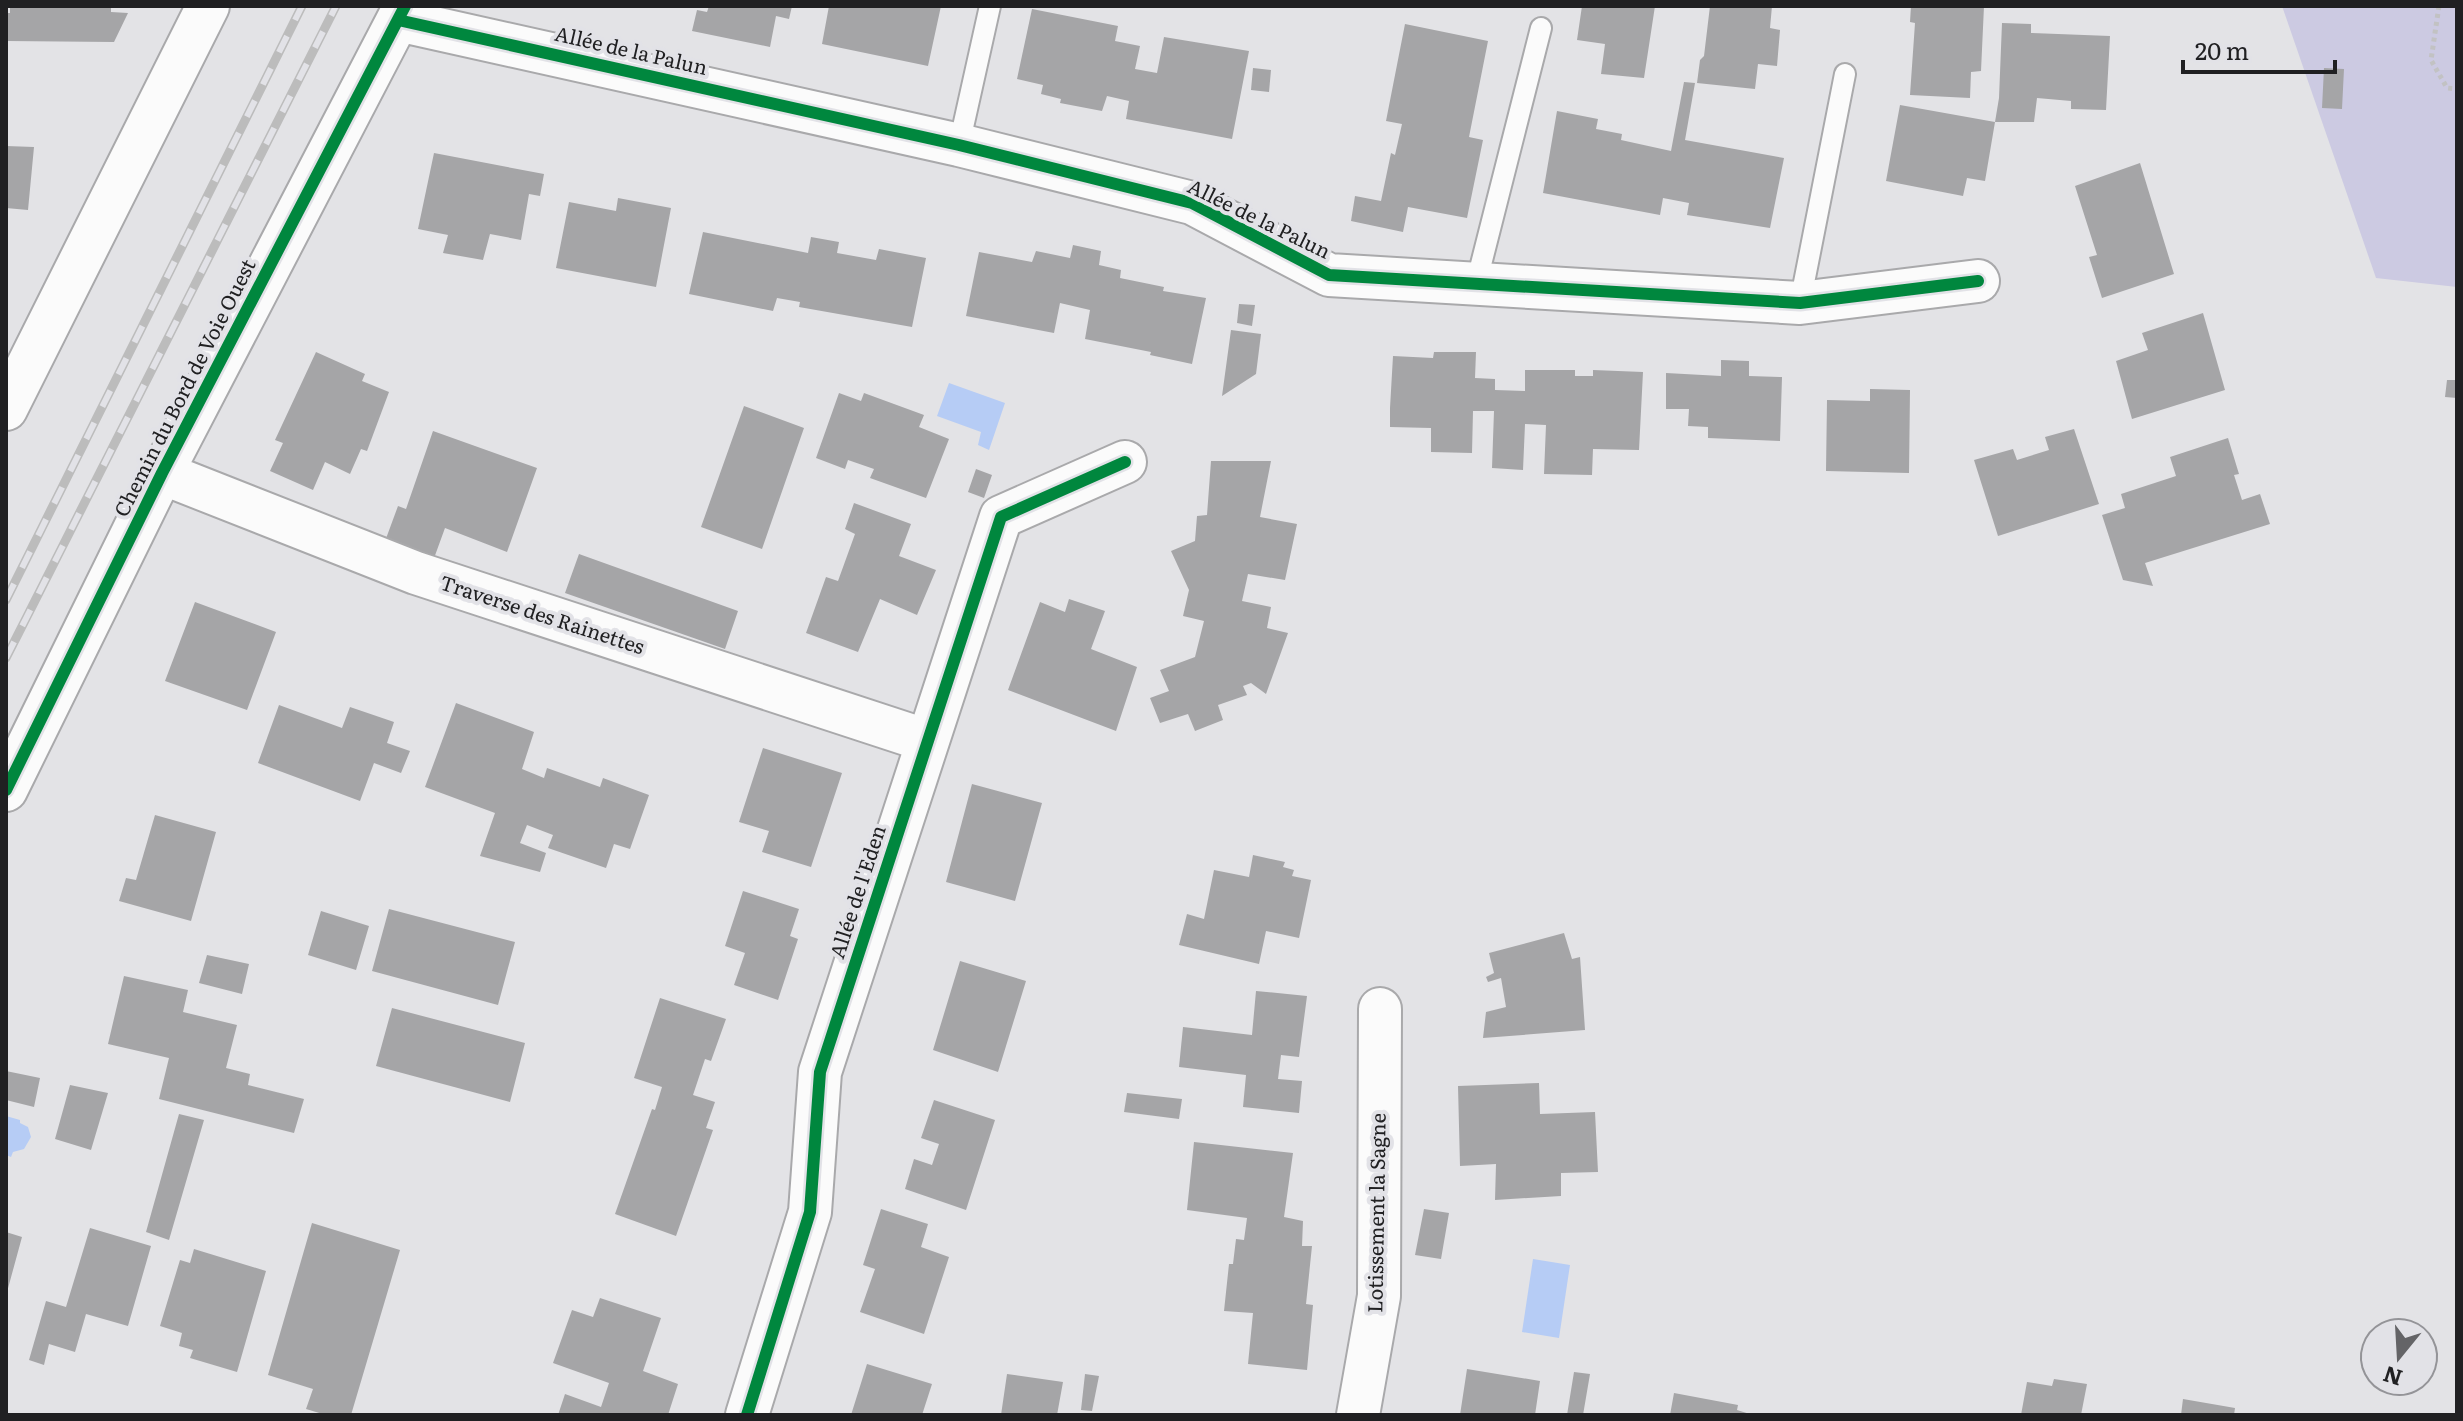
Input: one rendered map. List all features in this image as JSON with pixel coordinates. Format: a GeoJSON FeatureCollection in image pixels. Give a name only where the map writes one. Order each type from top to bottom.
{"type":"FeatureCollection","features":[{"type":"Feature","properties":{"kind":"street"},"geometry":{"type":"LineString","coordinates":[[6,409],[208,6]]}},
{"type":"Feature","properties":{"kind":"street","name":"Allée de la Palun"},"geometry":{"type":"LineString","coordinates":[[402,13],[1192,203],[1329,275],[1800,303],[1978,281]]}},
{"type":"Feature","properties":{"kind":"street","name":"Chemin du Bord de Voie Ouest"},"geometry":{"type":"LineString","coordinates":[[6,790],[162,473],[402,13]]}},
{"type":"Feature","properties":{"kind":"street","name":"Allée de l'Eden"},"geometry":{"type":"LineString","coordinates":[[747,1415],[810,1212],[820,1072],[1001,517],[1125,462]]}},
{"type":"Feature","properties":{"kind":"street","name":"Traverse des Rainettes"},"geometry":{"type":"LineString","coordinates":[[162,473],[416,573],[928,741]]}},
{"type":"Feature","properties":{"kind":"street","name":"Lotissement la Sagne"},"geometry":{"type":"LineString","coordinates":[[1358,1415],[1379,1296],[1380,1009]]}},
{"type":"Feature","properties":{"kind":"lane"},"geometry":{"type":"LineString","coordinates":[[959,145],[990,6]]}},
{"type":"Feature","properties":{"kind":"lane"},"geometry":{"type":"LineString","coordinates":[[1476,284],[1541,28]]}},
{"type":"Feature","properties":{"kind":"lane"},"geometry":{"type":"LineString","coordinates":[[1800,303],[1845,74]]}},
{"type":"Feature","properties":{"kind":"path"},"geometry":{"type":"LineString","coordinates":[[2439,6],[2431,60],[2447,88],[2457,89]]}},
{"type":"Feature","properties":{"kind":"shaded area"},"geometry":{"type":"Polygon","coordinates":[[[2282,6],[2457,6],[2457,287],[2376,278],[2282,6]]]}},
{"type":"Feature","properties":{"kind":"water"},"geometry":{"type":"Polygon","coordinates":[[[949,383],[1005,403],[989,450],[978,445],[981,432],[937,416],[949,383]]]}},
{"type":"Feature","properties":{"kind":"water"},"geometry":{"type":"Polygon","coordinates":[[[6,1116],[20,1120],[28,1127],[31,1137],[24,1149],[13,1152],[11,1157],[6,1155],[6,1116]]]}},
{"type":"Feature","properties":{"kind":"water"},"geometry":{"type":"Polygon","coordinates":[[[1533,1259],[1570,1265],[1559,1338],[1522,1332],[1533,1259]]]}},
{"type":"Feature","properties":{"kind":"building"},"geometry":{"type":"Polygon","coordinates":[[[10,6],[111,6],[111,12],[128,13],[114,42],[6,41],[6,13],[10,13],[10,6]]]}},
{"type":"Feature","properties":{"kind":"building"},"geometry":{"type":"Polygon","coordinates":[[[709,6],[792,6],[789,19],[776,16],[770,47],[692,31],[697,10],[707,12],[709,6]]]}},
{"type":"Feature","properties":{"kind":"building"},"geometry":{"type":"Polygon","coordinates":[[[829,6],[941,6],[928,66],[822,44],[829,6]]]}},
{"type":"Feature","properties":{"kind":"building"},"geometry":{"type":"Polygon","coordinates":[[[1582,6],[1655,6],[1644,78],[1601,74],[1605,44],[1577,40],[1582,6]]]}},
{"type":"Feature","properties":{"kind":"building"},"geometry":{"type":"Polygon","coordinates":[[[1710,6],[1772,6],[1770,28],[1780,30],[1777,66],[1758,64],[1755,89],[1697,83],[1700,60],[1704,56],[1710,6]]]}},
{"type":"Feature","properties":{"kind":"building"},"geometry":{"type":"Polygon","coordinates":[[[1911,6],[1984,6],[1981,71],[1971,72],[1970,98],[1910,95],[1915,23],[1910,22],[1911,6]]]}},
{"type":"Feature","properties":{"kind":"building"},"geometry":{"type":"Polygon","coordinates":[[[1032,9],[1118,26],[1115,41],[1140,46],[1135,69],[1157,73],[1164,37],[1249,51],[1232,139],[1126,119],[1129,101],[1107,96],[1102,111],[1060,103],[1061,99],[1041,94],[1043,85],[1017,79],[1032,9]]]}},
{"type":"Feature","properties":{"kind":"building"},"geometry":{"type":"Polygon","coordinates":[[[2002,23],[2031,24],[2031,33],[2110,36],[2106,110],[2071,109],[2071,101],[2037,98],[2034,122],[1995,122],[2002,23]]]}},
{"type":"Feature","properties":{"kind":"building"},"geometry":{"type":"Polygon","coordinates":[[[1405,24],[1488,41],[1469,137],[1483,140],[1467,218],[1408,207],[1403,232],[1351,221],[1355,196],[1381,201],[1391,153],[1395,155],[1402,124],[1386,121],[1405,24]]]}},
{"type":"Feature","properties":{"kind":"building"},"geometry":{"type":"Polygon","coordinates":[[[1253,68],[1271,70],[1269,92],[1251,90],[1253,68]]]}},
{"type":"Feature","properties":{"kind":"building"},"geometry":{"type":"Polygon","coordinates":[[[2324,68],[2344,69],[2342,109],[2322,108],[2324,68]]]}},
{"type":"Feature","properties":{"kind":"building"},"geometry":{"type":"Polygon","coordinates":[[[1684,82],[1695,83],[1685,140],[1784,158],[1770,228],[1687,215],[1689,203],[1663,198],[1660,215],[1543,193],[1557,111],[1598,119],[1596,129],[1622,134],[1621,140],[1671,151],[1684,82]]]}},
{"type":"Feature","properties":{"kind":"building"},"geometry":{"type":"Polygon","coordinates":[[[1900,105],[1995,122],[1985,181],[1967,178],[1963,196],[1886,181],[1900,105]]]}},
{"type":"Feature","properties":{"kind":"building"},"geometry":{"type":"Polygon","coordinates":[[[6,146],[34,147],[28,210],[6,208],[6,146]]]}},
{"type":"Feature","properties":{"kind":"building"},"geometry":{"type":"Polygon","coordinates":[[[434,153],[544,174],[540,196],[529,194],[521,240],[490,234],[483,260],[443,253],[448,235],[418,229],[434,153]]]}},
{"type":"Feature","properties":{"kind":"building"},"geometry":{"type":"Polygon","coordinates":[[[2140,163],[2174,274],[2102,298],[2089,257],[2097,255],[2075,186],[2140,163]]]}},
{"type":"Feature","properties":{"kind":"building"},"geometry":{"type":"Polygon","coordinates":[[[618,198],[671,208],[656,287],[556,268],[569,202],[616,211],[618,198]]]}},
{"type":"Feature","properties":{"kind":"building"},"geometry":{"type":"Polygon","coordinates":[[[703,232],[808,253],[811,237],[839,242],[837,253],[876,260],[879,249],[926,258],[912,327],[799,307],[800,302],[777,298],[773,311],[689,294],[703,232]]]}},
{"type":"Feature","properties":{"kind":"building"},"geometry":{"type":"Polygon","coordinates":[[[1073,245],[1101,251],[1099,265],[1121,270],[1120,278],[1164,287],[1163,291],[1206,298],[1192,364],[1085,339],[1090,310],[1060,303],[1054,333],[966,316],[979,252],[1032,262],[1036,251],[1070,258],[1073,245]]]}},
{"type":"Feature","properties":{"kind":"building"},"geometry":{"type":"Polygon","coordinates":[[[1239,304],[1255,305],[1252,326],[1237,323],[1239,304]]]}},
{"type":"Feature","properties":{"kind":"building"},"geometry":{"type":"Polygon","coordinates":[[[2203,313],[2225,390],[2132,419],[2116,361],[2148,350],[2142,333],[2203,313]]]}},
{"type":"Feature","properties":{"kind":"building"},"geometry":{"type":"Polygon","coordinates":[[[1231,330],[1261,334],[1256,374],[1222,396],[1231,330]]]}},
{"type":"Feature","properties":{"kind":"building"},"geometry":{"type":"Polygon","coordinates":[[[316,352],[365,374],[362,381],[389,392],[367,451],[361,449],[350,474],[325,462],[313,490],[270,471],[283,443],[275,440],[316,352]]]}},
{"type":"Feature","properties":{"kind":"building"},"geometry":{"type":"Polygon","coordinates":[[[1434,352],[1476,352],[1475,378],[1495,379],[1495,390],[1525,391],[1525,370],[1575,370],[1575,376],[1593,376],[1593,370],[1643,372],[1639,450],[1593,449],[1592,475],[1544,474],[1546,425],[1525,424],[1523,470],[1492,468],[1494,411],[1473,411],[1472,453],[1431,452],[1431,428],[1390,427],[1390,408],[1393,356],[1433,358],[1434,352]]]}},
{"type":"Feature","properties":{"kind":"building"},"geometry":{"type":"Polygon","coordinates":[[[1721,360],[1749,361],[1749,376],[1782,377],[1780,441],[1708,438],[1708,427],[1688,426],[1689,409],[1666,409],[1666,373],[1721,376],[1721,360]]]}},
{"type":"Feature","properties":{"kind":"building"},"geometry":{"type":"Polygon","coordinates":[[[2447,380],[2457,380],[2457,398],[2445,397],[2447,380]]]}},
{"type":"Feature","properties":{"kind":"building"},"geometry":{"type":"Polygon","coordinates":[[[1870,389],[1910,390],[1909,473],[1826,471],[1827,400],[1870,401],[1870,389]]]}},
{"type":"Feature","properties":{"kind":"building"},"geometry":{"type":"Polygon","coordinates":[[[839,393],[861,401],[864,393],[924,415],[919,427],[949,439],[926,498],[870,478],[874,469],[848,460],[845,469],[816,458],[839,393]]]}},
{"type":"Feature","properties":{"kind":"building"},"geometry":{"type":"Polygon","coordinates":[[[744,406],[804,428],[762,549],[701,527],[744,406]]]}},
{"type":"Feature","properties":{"kind":"building"},"geometry":{"type":"Polygon","coordinates":[[[2074,429],[2099,504],[1998,536],[1974,460],[2013,449],[2017,460],[2049,450],[2045,437],[2074,429]]]}},
{"type":"Feature","properties":{"kind":"building"},"geometry":{"type":"Polygon","coordinates":[[[433,431],[537,468],[507,552],[445,528],[433,561],[384,544],[398,506],[406,509],[433,431]]]}},
{"type":"Feature","properties":{"kind":"building"},"geometry":{"type":"Polygon","coordinates":[[[2228,438],[2239,474],[2234,475],[2242,500],[2260,494],[2270,524],[2145,563],[2153,586],[2123,580],[2102,515],[2125,508],[2121,494],[2176,476],[2170,457],[2228,438]]]}},
{"type":"Feature","properties":{"kind":"building"},"geometry":{"type":"Polygon","coordinates":[[[1211,461],[1271,461],[1260,517],[1297,524],[1285,580],[1248,574],[1242,601],[1271,607],[1267,628],[1288,633],[1266,694],[1251,683],[1243,686],[1247,695],[1218,705],[1223,720],[1195,731],[1188,714],[1160,723],[1150,698],[1169,691],[1160,670],[1195,657],[1204,621],[1183,616],[1189,590],[1171,551],[1195,541],[1197,516],[1207,515],[1211,461]]]}},
{"type":"Feature","properties":{"kind":"building"},"geometry":{"type":"Polygon","coordinates":[[[976,469],[992,475],[984,498],[968,492],[976,469]]]}},
{"type":"Feature","properties":{"kind":"building"},"geometry":{"type":"Polygon","coordinates":[[[854,503],[911,524],[899,556],[936,570],[917,615],[880,599],[858,652],[806,633],[826,577],[838,581],[855,534],[845,529],[854,503]]]}},
{"type":"Feature","properties":{"kind":"building"},"geometry":{"type":"Polygon","coordinates":[[[579,554],[738,611],[725,649],[565,593],[579,554]]]}},
{"type":"Feature","properties":{"kind":"building"},"geometry":{"type":"Polygon","coordinates":[[[1069,599],[1105,611],[1091,649],[1137,667],[1116,731],[1008,690],[1040,602],[1065,612],[1069,599]]]}},
{"type":"Feature","properties":{"kind":"building"},"geometry":{"type":"Polygon","coordinates":[[[195,602],[276,632],[247,710],[165,681],[195,602]]]}},
{"type":"Feature","properties":{"kind":"building"},"geometry":{"type":"Polygon","coordinates":[[[456,703],[534,732],[522,769],[544,778],[547,768],[600,787],[603,778],[649,795],[630,849],[614,844],[606,868],[548,848],[553,835],[527,825],[520,843],[546,853],[540,872],[480,856],[495,813],[425,787],[456,703]]]}},
{"type":"Feature","properties":{"kind":"building"},"geometry":{"type":"Polygon","coordinates":[[[279,705],[342,728],[350,707],[394,722],[387,743],[410,751],[401,773],[374,763],[360,801],[258,763],[279,705]]]}},
{"type":"Feature","properties":{"kind":"building"},"geometry":{"type":"Polygon","coordinates":[[[763,748],[842,773],[811,867],[762,852],[769,831],[739,822],[763,748]]]}},
{"type":"Feature","properties":{"kind":"building"},"geometry":{"type":"Polygon","coordinates":[[[972,784],[1042,803],[1015,901],[946,882],[972,784]]]}},
{"type":"Feature","properties":{"kind":"building"},"geometry":{"type":"Polygon","coordinates":[[[155,815],[216,832],[191,921],[119,901],[126,878],[136,880],[155,815]]]}},
{"type":"Feature","properties":{"kind":"building"},"geometry":{"type":"Polygon","coordinates":[[[1253,855],[1285,862],[1283,867],[1294,870],[1292,876],[1311,880],[1299,938],[1266,931],[1259,964],[1179,945],[1187,914],[1204,919],[1214,870],[1249,877],[1253,855]]]}},
{"type":"Feature","properties":{"kind":"building"},"geometry":{"type":"Polygon","coordinates":[[[743,891],[799,909],[790,936],[798,939],[778,1000],[734,985],[745,953],[725,946],[743,891]]]}},
{"type":"Feature","properties":{"kind":"building"},"geometry":{"type":"Polygon","coordinates":[[[389,909],[515,942],[498,1005],[372,971],[389,909]]]}},
{"type":"Feature","properties":{"kind":"building"},"geometry":{"type":"Polygon","coordinates":[[[321,911],[369,926],[356,970],[308,955],[321,911]]]}},
{"type":"Feature","properties":{"kind":"building"},"geometry":{"type":"Polygon","coordinates":[[[1564,933],[1572,959],[1580,957],[1585,1030],[1483,1038],[1486,1012],[1506,1007],[1501,978],[1488,982],[1486,977],[1494,973],[1489,953],[1564,933]]]}},
{"type":"Feature","properties":{"kind":"building"},"geometry":{"type":"Polygon","coordinates":[[[207,955],[249,964],[242,994],[199,983],[207,955]]]}},
{"type":"Feature","properties":{"kind":"building"},"geometry":{"type":"Polygon","coordinates":[[[960,961],[1026,981],[998,1072],[933,1050],[960,961]]]}},
{"type":"Feature","properties":{"kind":"building"},"geometry":{"type":"Polygon","coordinates":[[[124,976],[188,990],[183,1012],[237,1025],[226,1068],[250,1074],[248,1085],[304,1099],[294,1133],[159,1099],[169,1058],[108,1044],[124,976]]]}},
{"type":"Feature","properties":{"kind":"building"},"geometry":{"type":"Polygon","coordinates":[[[1256,991],[1307,996],[1299,1057],[1281,1055],[1278,1079],[1302,1081],[1299,1113],[1243,1107],[1246,1075],[1179,1067],[1183,1027],[1252,1035],[1256,991]]]}},
{"type":"Feature","properties":{"kind":"building"},"geometry":{"type":"Polygon","coordinates":[[[660,998],[726,1019],[711,1061],[705,1059],[693,1095],[715,1102],[706,1128],[713,1130],[676,1236],[615,1214],[662,1087],[634,1078],[660,998]]]}},
{"type":"Feature","properties":{"kind":"building"},"geometry":{"type":"Polygon","coordinates":[[[392,1008],[525,1043],[510,1102],[376,1066],[392,1008]]]}},
{"type":"Feature","properties":{"kind":"building"},"geometry":{"type":"Polygon","coordinates":[[[6,1071],[40,1078],[34,1107],[6,1100],[6,1071]]]}},
{"type":"Feature","properties":{"kind":"building"},"geometry":{"type":"Polygon","coordinates":[[[1539,1083],[1540,1114],[1595,1112],[1598,1172],[1561,1173],[1561,1196],[1495,1200],[1496,1164],[1460,1166],[1458,1086],[1539,1083]]]}},
{"type":"Feature","properties":{"kind":"building"},"geometry":{"type":"Polygon","coordinates":[[[70,1085],[108,1093],[91,1150],[55,1139],[70,1085]]]}},
{"type":"Feature","properties":{"kind":"building"},"geometry":{"type":"Polygon","coordinates":[[[1127,1093],[1182,1099],[1179,1119],[1124,1112],[1127,1093]]]}},
{"type":"Feature","properties":{"kind":"building"},"geometry":{"type":"Polygon","coordinates":[[[934,1100],[995,1120],[966,1210],[905,1189],[914,1159],[932,1165],[939,1144],[921,1138],[934,1100]]]}},
{"type":"Feature","properties":{"kind":"building"},"geometry":{"type":"Polygon","coordinates":[[[179,1114],[204,1120],[169,1240],[146,1232],[179,1114]]]}},
{"type":"Feature","properties":{"kind":"building"},"geometry":{"type":"Polygon","coordinates":[[[1194,1142],[1293,1153],[1284,1217],[1303,1221],[1302,1246],[1312,1246],[1306,1304],[1313,1305],[1307,1370],[1248,1364],[1253,1313],[1224,1311],[1229,1264],[1233,1264],[1236,1239],[1244,1240],[1247,1218],[1187,1210],[1194,1142]]]}},
{"type":"Feature","properties":{"kind":"building"},"geometry":{"type":"Polygon","coordinates":[[[881,1209],[928,1224],[921,1247],[949,1257],[924,1334],[860,1312],[875,1269],[863,1265],[881,1209]]]}},
{"type":"Feature","properties":{"kind":"building"},"geometry":{"type":"Polygon","coordinates":[[[1424,1209],[1449,1213],[1441,1259],[1415,1255],[1424,1209]]]}},
{"type":"Feature","properties":{"kind":"building"},"geometry":{"type":"Polygon","coordinates":[[[312,1223],[400,1250],[351,1415],[326,1415],[306,1409],[313,1389],[268,1375],[312,1223]]]}},
{"type":"Feature","properties":{"kind":"building"},"geometry":{"type":"Polygon","coordinates":[[[90,1228],[151,1246],[128,1326],[86,1314],[75,1352],[49,1344],[44,1365],[29,1360],[46,1301],[66,1307],[90,1228]]]}},
{"type":"Feature","properties":{"kind":"building"},"geometry":{"type":"Polygon","coordinates":[[[6,1232],[22,1237],[7,1292],[6,1292],[6,1232]]]}},
{"type":"Feature","properties":{"kind":"building"},"geometry":{"type":"Polygon","coordinates":[[[194,1249],[266,1271],[237,1372],[190,1358],[193,1350],[179,1346],[182,1333],[160,1326],[180,1260],[190,1263],[194,1249]]]}},
{"type":"Feature","properties":{"kind":"building"},"geometry":{"type":"Polygon","coordinates":[[[600,1298],[661,1318],[643,1371],[678,1384],[668,1415],[558,1415],[565,1394],[601,1407],[609,1383],[553,1363],[572,1310],[593,1317],[600,1298]]]}},
{"type":"Feature","properties":{"kind":"building"},"geometry":{"type":"Polygon","coordinates":[[[867,1364],[932,1384],[922,1415],[851,1415],[867,1364]]]}},
{"type":"Feature","properties":{"kind":"building"},"geometry":{"type":"Polygon","coordinates":[[[1467,1369],[1540,1381],[1535,1415],[1460,1415],[1467,1369]]]}},
{"type":"Feature","properties":{"kind":"building"},"geometry":{"type":"Polygon","coordinates":[[[1574,1372],[1590,1374],[1583,1415],[1567,1415],[1574,1372]]]}},
{"type":"Feature","properties":{"kind":"building"},"geometry":{"type":"Polygon","coordinates":[[[1007,1374],[1063,1382],[1057,1415],[1001,1415],[1007,1374]]]}},
{"type":"Feature","properties":{"kind":"building"},"geometry":{"type":"Polygon","coordinates":[[[1085,1374],[1099,1376],[1092,1411],[1081,1410],[1085,1374]]]}},
{"type":"Feature","properties":{"kind":"building"},"geometry":{"type":"Polygon","coordinates":[[[2054,1379],[2087,1384],[2081,1415],[2021,1415],[2027,1382],[2052,1386],[2054,1379]]]}},
{"type":"Feature","properties":{"kind":"building"},"geometry":{"type":"Polygon","coordinates":[[[1674,1393],[1738,1405],[1737,1410],[1753,1415],[1670,1415],[1674,1393]]]}},
{"type":"Feature","properties":{"kind":"building"},"geometry":{"type":"Polygon","coordinates":[[[2183,1399],[2235,1408],[2234,1415],[2181,1415],[2183,1399]]]}},
{"type":"Feature","properties":{"kind":"railway"},"geometry":{"type":"LineString","coordinates":[[6,600],[302,6]]}},
{"type":"Feature","properties":{"kind":"railway"},"geometry":{"type":"LineString","coordinates":[[6,658],[336,6]]}},
{"type":"Feature","properties":{"kind":"cycle path"},"geometry":{"type":"LineString","coordinates":[[6,790],[162,473],[405,6]]}},
{"type":"Feature","properties":{"kind":"cycle path"},"geometry":{"type":"LineString","coordinates":[[398,20],[959,145],[1192,203],[1329,275],[1800,303],[1978,281]]}},
{"type":"Feature","properties":{"kind":"cycle path"},"geometry":{"type":"LineString","coordinates":[[747,1415],[810,1212],[820,1072],[1001,517],[1125,462]]}}]}
